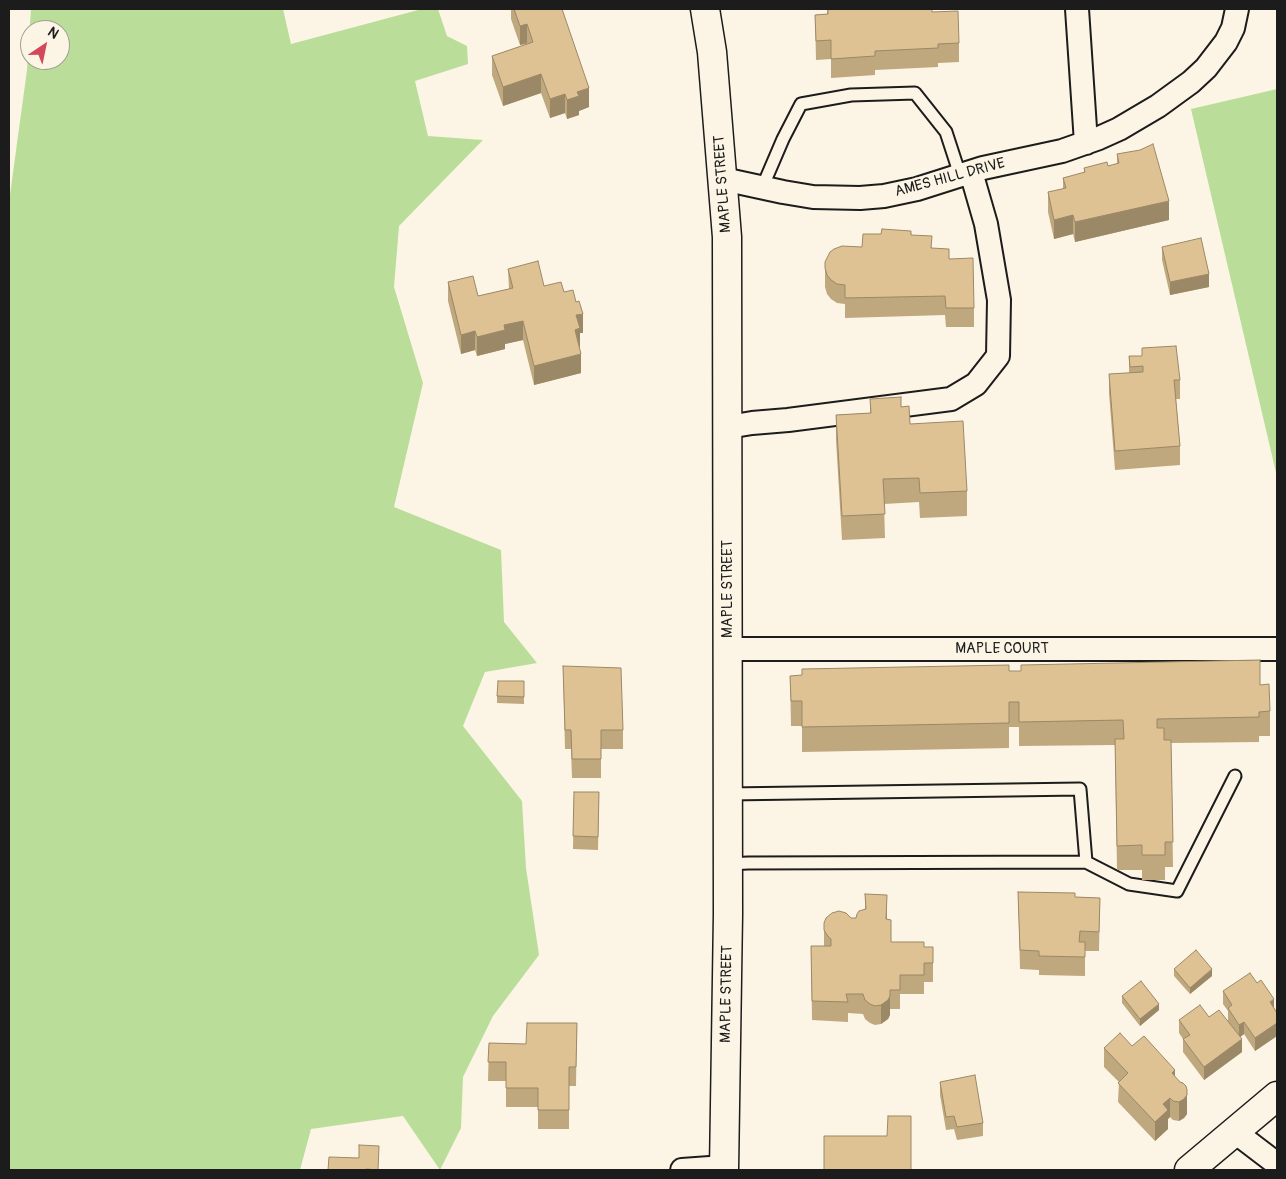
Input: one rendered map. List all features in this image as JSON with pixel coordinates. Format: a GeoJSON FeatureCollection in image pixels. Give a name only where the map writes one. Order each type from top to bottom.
{"type":"FeatureCollection","features":[{"type":"Feature","properties":{"kind":"main road","name":"MAPLE STREET"},"geometry":{"type":"LineString","coordinates":[[704,9],[712,52],[727,237],[728,864],[724,1169]]}},
{"type":"Feature","properties":{"kind":"main road"},"geometry":{"type":"LineString","coordinates":[[1189,1170],[1277,1096]]}},
{"type":"Feature","properties":{"kind":"street"},"geometry":{"type":"LineString","coordinates":[[1076,9],[1086,143]]}},
{"type":"Feature","properties":{"kind":"street","name":"AMES HILL DRIVE"},"geometry":{"type":"LineString","coordinates":[[723,179],[813,197],[860,198],[884,196],[918,189],[983,168],[1062,151],[1099,138],[1139,118],[1191,82],[1206,68],[1226,42],[1233,28],[1237,9]]}},
{"type":"Feature","properties":{"kind":"street"},"geometry":{"type":"LineString","coordinates":[[728,427],[951,399],[976,384],[998,356],[999,300],[986,224],[965,174]]}},
{"type":"Feature","properties":{"kind":"street","name":"MAPLE COURT"},"geometry":{"type":"LineString","coordinates":[[728,649],[1277,649]]}},
{"type":"Feature","properties":{"kind":"street"},"geometry":{"type":"LineString","coordinates":[[1234,1132],[1277,1164]]}},
{"type":"Feature","properties":{"kind":"street"},"geometry":{"type":"LineString","coordinates":[[682,1170],[724,1169]]}},
{"type":"Feature","properties":{"kind":"lane"},"geometry":{"type":"LineString","coordinates":[[762,188],[783,139],[801,104],[851,95],[915,93],[946,132],[965,174]]}},
{"type":"Feature","properties":{"kind":"lane"},"geometry":{"type":"LineString","coordinates":[[728,864],[1086,862],[1128,884],[1177,891],[1235,776]]}},
{"type":"Feature","properties":{"kind":"lane"},"geometry":{"type":"LineString","coordinates":[[728,794],[1080,790],[1086,862]]}},
{"type":"Feature","properties":{"kind":"green space"},"geometry":{"type":"Polygon","coordinates":[[[31,9],[283,9],[291,44],[422,9],[438,9],[447,36],[467,46],[468,64],[415,81],[428,136],[483,140],[399,226],[394,287],[423,383],[394,507],[501,550],[504,622],[537,663],[485,672],[463,726],[522,801],[526,868],[539,955],[493,1016],[463,1077],[461,1128],[440,1170],[403,1116],[311,1129],[300,1170],[9,1170],[9,202],[27,70],[70,70],[70,20],[30,20],[31,9]]]}},
{"type":"Feature","properties":{"kind":"green space"},"geometry":{"type":"Polygon","coordinates":[[[1277,89],[1277,477],[1191,109],[1277,89]]]}},
{"type":"Feature","properties":{"kind":"building"},"geometry":{"type":"Polygon","coordinates":[[[514,9],[562,9],[589,88],[577,92],[579,96],[567,100],[565,94],[550,99],[541,74],[503,87],[492,56],[533,42],[527,24],[520,26],[514,9]]]}},
{"type":"Feature","properties":{"kind":"building"},"geometry":{"type":"Polygon","coordinates":[[[828,9],[932,9],[932,12],[958,11],[959,43],[938,44],[938,48],[875,51],[875,56],[831,59],[831,40],[816,41],[815,15],[828,14],[828,9]]]}},
{"type":"Feature","properties":{"kind":"building"},"geometry":{"type":"Polygon","coordinates":[[[1153,144],[1169,201],[1075,222],[1073,215],[1054,220],[1048,192],[1066,188],[1063,178],[1085,172],[1084,168],[1107,162],[1108,166],[1119,163],[1117,154],[1140,150],[1153,144]]]}},
{"type":"Feature","properties":{"kind":"building"},"geometry":{"type":"Polygon","coordinates":[[[882,229],[911,231],[911,235],[932,236],[931,248],[949,249],[949,259],[973,258],[974,308],[946,308],[945,296],[845,298],[845,285],[837,284],[827,275],[825,262],[830,252],[842,246],[862,247],[863,234],[881,234],[882,229]]]}},
{"type":"Feature","properties":{"kind":"building"},"geometry":{"type":"Polygon","coordinates":[[[1201,238],[1209,274],[1170,282],[1162,247],[1201,238]]]}},
{"type":"Feature","properties":{"kind":"building"},"geometry":{"type":"Polygon","coordinates":[[[538,261],[544,286],[561,282],[564,292],[573,290],[576,302],[579,301],[583,314],[576,315],[580,328],[575,330],[581,354],[534,366],[523,321],[504,325],[505,330],[477,337],[475,331],[461,335],[448,282],[473,276],[478,296],[513,288],[508,269],[538,261]]]}},
{"type":"Feature","properties":{"kind":"building"},"geometry":{"type":"Polygon","coordinates":[[[1176,346],[1180,380],[1174,380],[1180,446],[1115,451],[1109,374],[1143,372],[1143,366],[1130,367],[1129,356],[1142,356],[1142,348],[1176,346]]]}},
{"type":"Feature","properties":{"kind":"building"},"geometry":{"type":"Polygon","coordinates":[[[901,397],[901,407],[909,406],[910,424],[963,421],[967,491],[920,493],[919,478],[883,479],[885,514],[842,516],[836,415],[871,413],[870,399],[901,397]]]}},
{"type":"Feature","properties":{"kind":"building"},"geometry":{"type":"Polygon","coordinates":[[[1260,660],[1260,685],[1269,684],[1270,711],[1259,712],[1259,717],[1157,719],[1157,728],[1164,728],[1164,740],[1171,740],[1173,842],[1165,842],[1165,855],[1142,855],[1142,845],[1117,846],[1115,739],[1124,739],[1123,720],[1019,722],[1019,702],[1009,702],[1009,723],[802,727],[802,701],[791,701],[790,676],[802,675],[802,669],[1009,665],[1009,671],[1021,671],[1021,665],[1260,660]]]}},
{"type":"Feature","properties":{"kind":"building"},"geometry":{"type":"Polygon","coordinates":[[[563,666],[621,668],[623,730],[601,730],[601,759],[572,759],[571,730],[565,730],[563,666]]]}},
{"type":"Feature","properties":{"kind":"building"},"geometry":{"type":"Polygon","coordinates":[[[498,681],[524,681],[524,697],[497,696],[498,681]]]}},
{"type":"Feature","properties":{"kind":"building"},"geometry":{"type":"Polygon","coordinates":[[[574,792],[599,792],[598,837],[573,836],[574,792]]]}},
{"type":"Feature","properties":{"kind":"building"},"geometry":{"type":"Polygon","coordinates":[[[1018,892],[1075,893],[1075,897],[1100,898],[1099,932],[1080,931],[1079,942],[1085,942],[1085,957],[1039,956],[1039,951],[1020,950],[1018,892]]]}},
{"type":"Feature","properties":{"kind":"building"},"geometry":{"type":"Polygon","coordinates":[[[865,894],[887,895],[886,919],[891,920],[891,942],[924,942],[924,947],[933,947],[933,963],[924,963],[924,975],[900,975],[900,990],[890,990],[888,1000],[881,1005],[875,1006],[870,1004],[865,1000],[863,994],[846,994],[848,1002],[812,1001],[811,946],[831,946],[831,939],[824,930],[826,918],[832,913],[839,911],[846,913],[851,918],[856,918],[859,911],[866,909],[865,894]]]}},
{"type":"Feature","properties":{"kind":"building"},"geometry":{"type":"Polygon","coordinates":[[[1196,950],[1212,969],[1190,988],[1174,969],[1196,950]]]}},
{"type":"Feature","properties":{"kind":"building"},"geometry":{"type":"Polygon","coordinates":[[[1250,973],[1257,983],[1261,980],[1274,999],[1270,1002],[1277,1013],[1277,1023],[1255,1038],[1244,1022],[1239,1025],[1228,1008],[1232,1005],[1223,991],[1250,973]]]}},
{"type":"Feature","properties":{"kind":"building"},"geometry":{"type":"Polygon","coordinates":[[[1141,981],[1159,1004],[1140,1019],[1122,996],[1141,981]]]}},
{"type":"Feature","properties":{"kind":"building"},"geometry":{"type":"Polygon","coordinates":[[[1200,1005],[1209,1017],[1219,1010],[1242,1039],[1204,1067],[1183,1039],[1190,1035],[1179,1020],[1200,1005]]]}},
{"type":"Feature","properties":{"kind":"building"},"geometry":{"type":"Polygon","coordinates":[[[527,1023],[577,1023],[576,1067],[569,1067],[569,1110],[538,1110],[538,1088],[506,1088],[506,1062],[488,1062],[489,1043],[526,1044],[527,1023]]]}},
{"type":"Feature","properties":{"kind":"building"},"geometry":{"type":"Polygon","coordinates":[[[1120,1033],[1132,1046],[1144,1036],[1175,1070],[1172,1073],[1186,1086],[1187,1095],[1184,1099],[1179,1102],[1173,1101],[1170,1098],[1163,1104],[1168,1110],[1155,1122],[1118,1083],[1128,1073],[1104,1048],[1120,1033]]]}},
{"type":"Feature","properties":{"kind":"building"},"geometry":{"type":"Polygon","coordinates":[[[975,1075],[983,1123],[957,1127],[954,1116],[946,1117],[940,1082],[975,1075]]]}},
{"type":"Feature","properties":{"kind":"building"},"geometry":{"type":"Polygon","coordinates":[[[888,1116],[911,1116],[911,1170],[824,1170],[824,1136],[887,1136],[888,1116]]]}},
{"type":"Feature","properties":{"kind":"building"},"geometry":{"type":"Polygon","coordinates":[[[359,1145],[379,1146],[378,1170],[328,1170],[329,1157],[359,1158],[359,1145]]]}}]}
